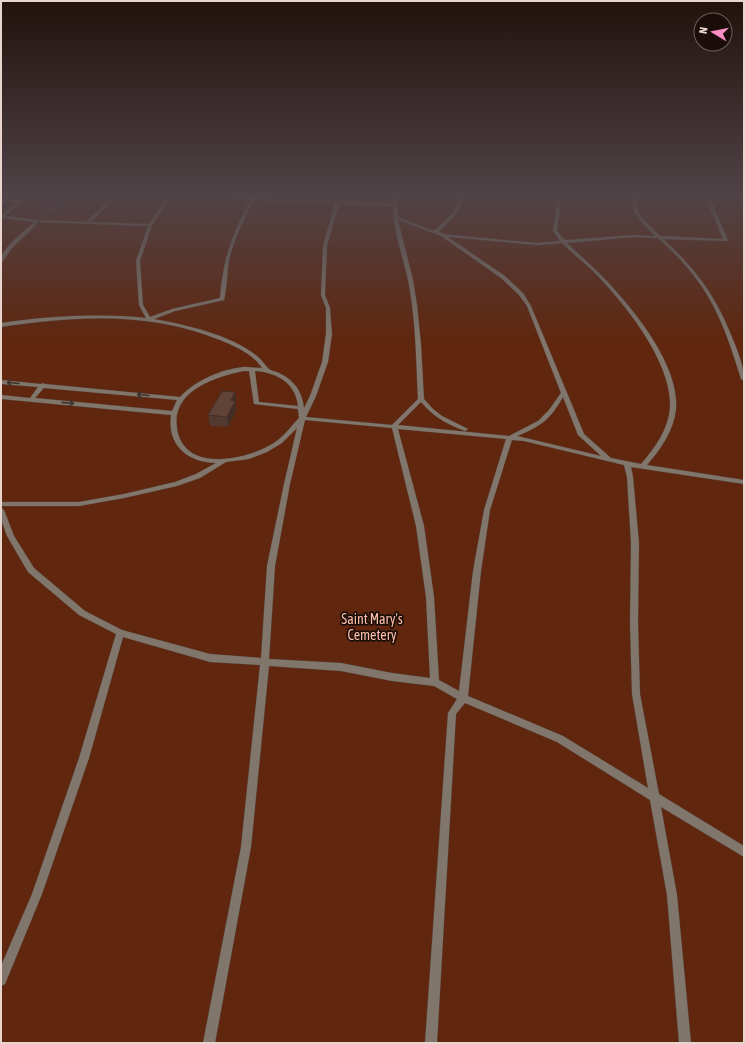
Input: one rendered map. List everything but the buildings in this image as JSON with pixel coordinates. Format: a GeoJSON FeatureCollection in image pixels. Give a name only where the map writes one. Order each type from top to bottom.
{"type":"FeatureCollection","features":[{"type":"Feature","properties":{"kind":"lane"},"geometry":{"type":"LineString","coordinates":[[1,260],[12,245]]}},
{"type":"Feature","properties":{"kind":"lane"},"geometry":{"type":"LineString","coordinates":[[143,245],[138,261],[141,305],[149,319]]}},
{"type":"Feature","properties":{"kind":"lane"},"geometry":{"type":"LineString","coordinates":[[149,319],[174,310],[222,299],[226,258],[231,245]]}},
{"type":"Feature","properties":{"kind":"lane"},"geometry":{"type":"LineString","coordinates":[[209,1043],[246,847],[265,660],[271,566],[286,484],[302,418],[313,396],[325,362],[329,334],[328,308],[323,295],[325,245]]}},
{"type":"Feature","properties":{"kind":"lane"},"geometry":{"type":"LineString","coordinates":[[400,245],[414,294],[422,399],[432,412],[446,423],[475,433]]}},
{"type":"Feature","properties":{"kind":"lane"},"geometry":{"type":"LineString","coordinates":[[455,245],[503,277],[521,294],[529,306],[562,394],[581,435],[609,460]]}},
{"type":"Feature","properties":{"kind":"lane"},"geometry":{"type":"LineString","coordinates":[[566,245],[582,257],[622,301],[648,334],[667,374],[673,406],[670,420],[663,439],[643,466]]}},
{"type":"Feature","properties":{"kind":"lane"},"geometry":{"type":"LineString","coordinates":[[667,245],[686,263],[705,288],[722,317],[744,379]]}},
{"type":"Feature","properties":{"kind":"lane"},"geometry":{"type":"LineString","coordinates":[[1,325],[36,320],[78,317],[149,319],[183,325],[214,335],[242,348],[263,363],[266,370]]}},
{"type":"Feature","properties":{"kind":"lane"},"geometry":{"type":"LineString","coordinates":[[252,369],[256,403],[301,408]]}},
{"type":"Feature","properties":{"kind":"lane"},"geometry":{"type":"LineString","coordinates":[[252,369],[266,370],[277,374],[291,383],[300,398],[302,418],[280,442],[261,453],[254,456],[224,461],[198,458],[181,447],[173,432],[173,413],[182,398],[198,386],[216,376],[252,369]]}},
{"type":"Feature","properties":{"kind":"lane"},"geometry":{"type":"LineString","coordinates":[[1,382],[182,398]]}},
{"type":"Feature","properties":{"kind":"lane"},"geometry":{"type":"LineString","coordinates":[[32,399],[43,385]]}},
{"type":"Feature","properties":{"kind":"lane"},"geometry":{"type":"LineString","coordinates":[[431,1043],[452,712],[463,698],[477,571],[486,510],[509,438],[541,423],[551,414],[562,394]]}},
{"type":"Feature","properties":{"kind":"lane"},"geometry":{"type":"LineString","coordinates":[[1,397],[173,413]]}},
{"type":"Feature","properties":{"kind":"lane"},"geometry":{"type":"LineString","coordinates":[[394,426],[422,399]]}},
{"type":"Feature","properties":{"kind":"lane"},"geometry":{"type":"LineString","coordinates":[[302,418],[475,433],[509,438],[524,438],[627,464],[744,482]]}},
{"type":"Feature","properties":{"kind":"lane"},"geometry":{"type":"LineString","coordinates":[[394,426],[420,526],[430,597],[435,682]]}},
{"type":"Feature","properties":{"kind":"lane"},"geometry":{"type":"LineString","coordinates":[[224,461],[198,476],[176,484],[124,496],[79,504],[2,507],[11,536],[31,570],[82,613],[120,633],[210,658],[265,660],[341,667],[392,677],[435,682],[463,698],[560,739],[744,852]]}},
{"type":"Feature","properties":{"kind":"lane"},"geometry":{"type":"LineString","coordinates":[[627,464],[630,476],[634,543],[636,694],[656,798],[672,895],[685,1043]]}},
{"type":"Feature","properties":{"kind":"lane"},"geometry":{"type":"LineString","coordinates":[[1,980],[43,879],[84,758],[120,633]]}},
{"type":"Feature","properties":{"kind":"green space","name":"Saint Mary's Cemetery"},"geometry":{"type":"Polygon","coordinates":[[[1,245],[744,245],[744,1043],[1,1043],[1,245]]]}}]}
